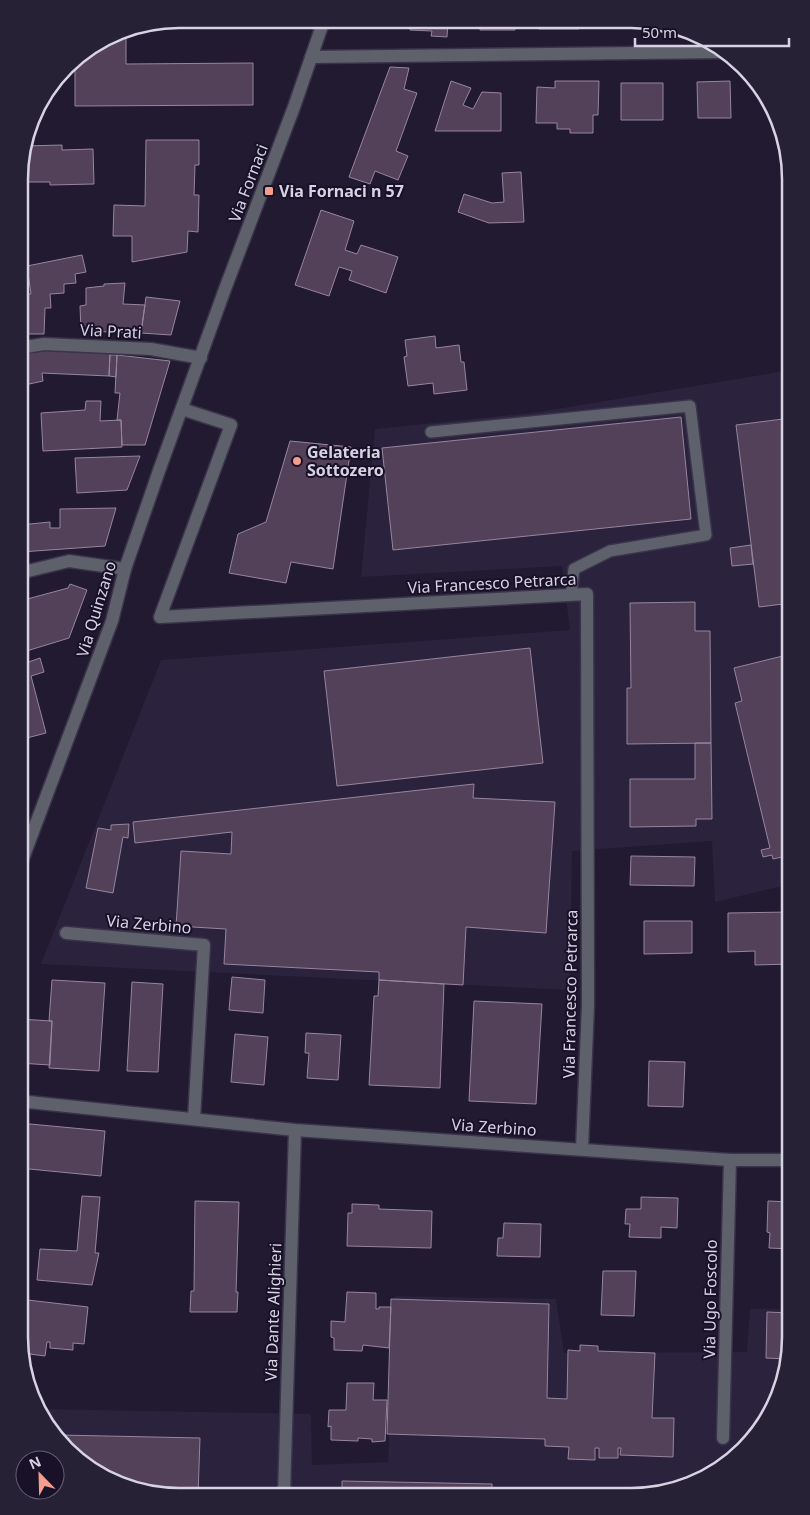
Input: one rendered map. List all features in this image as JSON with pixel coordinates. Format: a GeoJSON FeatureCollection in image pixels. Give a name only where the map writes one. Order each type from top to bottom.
{"type":"FeatureCollection","features":[{"type":"Feature","properties":{"kind":"street","name":"Via Fornaci"},"geometry":{"type":"LineString","coordinates":[[201,358],[321,28]]}},
{"type":"Feature","properties":{"kind":"street"},"geometry":{"type":"LineString","coordinates":[[311,57],[714,52]]}},
{"type":"Feature","properties":{"kind":"street","name":"Via Prati"},"geometry":{"type":"LineString","coordinates":[[28,347],[44,344],[151,349],[201,358]]}},
{"type":"Feature","properties":{"kind":"street","name":"Via Quinzano"},"geometry":{"type":"LineString","coordinates":[[28,846],[112,621],[125,569],[201,358]]}},
{"type":"Feature","properties":{"kind":"street","name":"Via Francesco Petrarca"},"geometry":{"type":"LineString","coordinates":[[182,409],[231,426],[160,617],[587,594],[588,1005],[582,1149]]}},
{"type":"Feature","properties":{"kind":"street"},"geometry":{"type":"LineString","coordinates":[[28,571],[69,561],[125,569]]}},
{"type":"Feature","properties":{"kind":"street","name":"Via Zerbino"},"geometry":{"type":"LineString","coordinates":[[66,933],[204,945],[194,1119]]}},
{"type":"Feature","properties":{"kind":"street","name":"Via Zerbino"},"geometry":{"type":"LineString","coordinates":[[28,1102],[295,1130],[730,1160],[782,1160]]}},
{"type":"Feature","properties":{"kind":"street","name":"Via Dante Alighieri"},"geometry":{"type":"LineString","coordinates":[[284,1488],[295,1130]]}},
{"type":"Feature","properties":{"kind":"street","name":"Via Ugo Foscolo"},"geometry":{"type":"LineString","coordinates":[[723,1438],[730,1160]]}},
{"type":"Feature","properties":{"kind":"lane"},"geometry":{"type":"LineString","coordinates":[[431,432],[690,406],[706,535],[610,551],[574,568],[571,595]]}},
{"type":"Feature","properties":{"kind":"shaded area"},"geometry":{"type":"Polygon","coordinates":[[[782,372],[782,886],[715,902],[712,841],[572,851],[570,990],[41,964],[161,660],[570,630],[562,566],[361,577],[375,429],[539,412],[782,372]]]}},
{"type":"Feature","properties":{"kind":"shaded area"},"geometry":{"type":"Polygon","coordinates":[[[395,1296],[556,1299],[564,1353],[747,1352],[750,1309],[782,1309],[780,1366],[767,1403],[751,1428],[731,1450],[698,1472],[671,1482],[651,1486],[632,1488],[178,1488],[159,1486],[121,1476],[103,1467],[79,1450],[65,1436],[47,1409],[311,1414],[312,1465],[388,1462],[395,1296]]]}},
{"type":"Feature","properties":{"kind":"building"},"geometry":{"type":"Polygon","coordinates":[[[410,28],[448,28],[447,37],[431,36],[432,31],[410,30],[410,28]]]}},
{"type":"Feature","properties":{"kind":"building"},"geometry":{"type":"Polygon","coordinates":[[[480,28],[515,28],[515,30],[480,30],[480,28]]]}},
{"type":"Feature","properties":{"kind":"building"},"geometry":{"type":"Polygon","coordinates":[[[539,28],[579,28],[579,29],[539,28]]]}},
{"type":"Feature","properties":{"kind":"building"},"geometry":{"type":"Polygon","coordinates":[[[126,37],[126,64],[253,63],[253,105],[75,106],[75,69],[95,53],[126,37]]]}},
{"type":"Feature","properties":{"kind":"building"},"geometry":{"type":"Polygon","coordinates":[[[390,67],[409,68],[404,89],[417,93],[396,151],[408,156],[398,180],[375,171],[370,184],[349,177],[390,67]]]}},
{"type":"Feature","properties":{"kind":"building"},"geometry":{"type":"Polygon","coordinates":[[[451,81],[471,88],[463,105],[473,109],[482,92],[501,93],[501,131],[435,131],[451,81]]]}},
{"type":"Feature","properties":{"kind":"building"},"geometry":{"type":"Polygon","coordinates":[[[555,81],[599,81],[598,115],[593,115],[593,133],[570,133],[570,129],[557,129],[557,123],[536,123],[537,87],[555,88],[555,81]]]}},
{"type":"Feature","properties":{"kind":"building"},"geometry":{"type":"Polygon","coordinates":[[[730,81],[731,118],[698,118],[697,82],[730,81]]]}},
{"type":"Feature","properties":{"kind":"building"},"geometry":{"type":"Polygon","coordinates":[[[621,83],[663,83],[663,120],[621,120],[621,83]]]}},
{"type":"Feature","properties":{"kind":"building"},"geometry":{"type":"Polygon","coordinates":[[[146,140],[199,140],[199,165],[195,165],[194,195],[199,195],[198,232],[188,231],[187,252],[132,262],[132,236],[113,236],[114,205],[145,206],[146,140]]]}},
{"type":"Feature","properties":{"kind":"building"},"geometry":{"type":"Polygon","coordinates":[[[62,145],[62,150],[93,149],[94,184],[50,185],[50,182],[28,182],[32,146],[62,145]]]}},
{"type":"Feature","properties":{"kind":"building"},"geometry":{"type":"Polygon","coordinates":[[[521,172],[524,222],[489,223],[458,212],[464,194],[492,203],[504,202],[502,173],[521,172]]]}},
{"type":"Feature","properties":{"kind":"building"},"geometry":{"type":"Polygon","coordinates":[[[321,210],[354,221],[345,250],[357,254],[361,245],[398,257],[386,293],[349,280],[352,271],[339,267],[329,296],[295,285],[321,210]]]}},
{"type":"Feature","properties":{"kind":"building"},"geometry":{"type":"Polygon","coordinates":[[[82,255],[86,272],[75,274],[76,283],[64,284],[64,293],[50,294],[51,308],[45,308],[44,334],[28,334],[28,294],[31,294],[28,266],[82,255]]]}},
{"type":"Feature","properties":{"kind":"building"},"geometry":{"type":"Polygon","coordinates":[[[125,283],[123,304],[145,305],[141,333],[81,331],[80,306],[86,305],[86,288],[104,286],[104,284],[125,283]]]}},
{"type":"Feature","properties":{"kind":"building"},"geometry":{"type":"Polygon","coordinates":[[[146,297],[180,301],[171,335],[141,333],[146,297]]]}},
{"type":"Feature","properties":{"kind":"building"},"geometry":{"type":"Polygon","coordinates":[[[435,336],[436,348],[459,345],[461,362],[464,362],[467,390],[434,394],[433,383],[408,386],[404,357],[407,356],[405,340],[435,336]]]}},
{"type":"Feature","properties":{"kind":"building"},"geometry":{"type":"Polygon","coordinates":[[[45,350],[110,353],[109,376],[42,373],[43,381],[28,384],[28,354],[45,350]]]}},
{"type":"Feature","properties":{"kind":"building"},"geometry":{"type":"Polygon","coordinates":[[[110,355],[117,355],[116,377],[109,376],[110,355]]]}},
{"type":"Feature","properties":{"kind":"building"},"geometry":{"type":"Polygon","coordinates":[[[117,355],[170,361],[145,445],[122,445],[121,420],[117,420],[120,393],[115,393],[117,355]]]}},
{"type":"Feature","properties":{"kind":"building"},"geometry":{"type":"Polygon","coordinates":[[[86,401],[101,401],[100,421],[121,420],[122,447],[43,451],[41,413],[85,410],[86,401]]]}},
{"type":"Feature","properties":{"kind":"building"},"geometry":{"type":"Polygon","coordinates":[[[681,417],[691,519],[393,550],[382,448],[681,417]]]}},
{"type":"Feature","properties":{"kind":"building"},"geometry":{"type":"Polygon","coordinates":[[[782,419],[782,604],[759,607],[736,425],[782,419]]]}},
{"type":"Feature","properties":{"kind":"building"},"geometry":{"type":"Polygon","coordinates":[[[290,441],[351,447],[333,569],[291,562],[286,583],[229,573],[238,534],[266,522],[290,441]]]}},
{"type":"Feature","properties":{"kind":"building"},"geometry":{"type":"Polygon","coordinates":[[[140,456],[127,490],[77,493],[75,458],[140,456]]]}},
{"type":"Feature","properties":{"kind":"building"},"geometry":{"type":"Polygon","coordinates":[[[116,508],[105,546],[28,552],[28,524],[50,522],[50,528],[60,528],[60,509],[116,508]]]}},
{"type":"Feature","properties":{"kind":"building"},"geometry":{"type":"Polygon","coordinates":[[[751,545],[753,564],[732,566],[730,548],[751,545]]]}},
{"type":"Feature","properties":{"kind":"building"},"geometry":{"type":"Polygon","coordinates":[[[70,584],[87,590],[69,638],[28,651],[28,599],[68,588],[70,584]]]}},
{"type":"Feature","properties":{"kind":"building"},"geometry":{"type":"Polygon","coordinates":[[[695,602],[695,631],[710,631],[711,743],[627,744],[627,688],[631,688],[630,603],[695,602]]]}},
{"type":"Feature","properties":{"kind":"building"},"geometry":{"type":"Polygon","coordinates":[[[530,648],[543,763],[337,786],[324,671],[530,648]]]}},
{"type":"Feature","properties":{"kind":"building"},"geometry":{"type":"Polygon","coordinates":[[[782,656],[782,857],[773,859],[772,855],[763,857],[761,850],[770,848],[735,703],[742,701],[734,668],[782,656]]]}},
{"type":"Feature","properties":{"kind":"building"},"geometry":{"type":"Polygon","coordinates":[[[40,658],[44,672],[31,676],[46,733],[28,738],[28,662],[40,658]]]}},
{"type":"Feature","properties":{"kind":"building"},"geometry":{"type":"Polygon","coordinates":[[[695,743],[711,743],[712,819],[696,819],[696,826],[630,827],[630,779],[695,779],[695,743]]]}},
{"type":"Feature","properties":{"kind":"building"},"geometry":{"type":"Polygon","coordinates":[[[474,784],[473,798],[555,802],[546,933],[466,927],[463,985],[379,980],[379,972],[224,964],[226,929],[176,926],[181,851],[231,854],[232,832],[135,843],[133,822],[474,784]]]}},
{"type":"Feature","properties":{"kind":"building"},"geometry":{"type":"Polygon","coordinates":[[[129,824],[128,838],[123,837],[113,893],[86,888],[98,828],[111,830],[111,825],[129,824]]]}},
{"type":"Feature","properties":{"kind":"building"},"geometry":{"type":"Polygon","coordinates":[[[631,856],[695,857],[694,886],[630,885],[631,856]]]}},
{"type":"Feature","properties":{"kind":"building"},"geometry":{"type":"Polygon","coordinates":[[[782,912],[782,964],[755,965],[755,951],[728,952],[728,913],[782,912]]]}},
{"type":"Feature","properties":{"kind":"building"},"geometry":{"type":"Polygon","coordinates":[[[644,921],[692,921],[692,953],[644,954],[644,921]]]}},
{"type":"Feature","properties":{"kind":"building"},"geometry":{"type":"Polygon","coordinates":[[[232,977],[265,980],[263,1013],[229,1010],[232,977]]]}},
{"type":"Feature","properties":{"kind":"building"},"geometry":{"type":"Polygon","coordinates":[[[52,980],[105,983],[99,1071],[49,1068],[52,1021],[49,1021],[52,980]]]}},
{"type":"Feature","properties":{"kind":"building"},"geometry":{"type":"Polygon","coordinates":[[[379,980],[444,984],[440,1088],[369,1085],[374,996],[378,996],[379,980]]]}},
{"type":"Feature","properties":{"kind":"building"},"geometry":{"type":"Polygon","coordinates":[[[132,982],[163,984],[158,1072],[127,1071],[132,982]]]}},
{"type":"Feature","properties":{"kind":"building"},"geometry":{"type":"Polygon","coordinates":[[[474,1001],[542,1004],[536,1104],[469,1101],[474,1001]]]}},
{"type":"Feature","properties":{"kind":"building"},"geometry":{"type":"Polygon","coordinates":[[[28,1020],[52,1021],[50,1065],[28,1064],[28,1020]]]}},
{"type":"Feature","properties":{"kind":"building"},"geometry":{"type":"Polygon","coordinates":[[[306,1033],[341,1035],[338,1080],[307,1078],[309,1053],[305,1053],[306,1033]]]}},
{"type":"Feature","properties":{"kind":"building"},"geometry":{"type":"Polygon","coordinates":[[[235,1034],[268,1037],[264,1085],[231,1082],[235,1034]]]}},
{"type":"Feature","properties":{"kind":"building"},"geometry":{"type":"Polygon","coordinates":[[[649,1061],[685,1062],[683,1107],[648,1106],[649,1061]]]}},
{"type":"Feature","properties":{"kind":"building"},"geometry":{"type":"Polygon","coordinates":[[[28,1124],[105,1131],[101,1176],[28,1169],[28,1124]]]}},
{"type":"Feature","properties":{"kind":"building"},"geometry":{"type":"Polygon","coordinates":[[[82,1196],[100,1197],[95,1253],[99,1253],[92,1285],[37,1280],[40,1249],[77,1251],[82,1196]]]}},
{"type":"Feature","properties":{"kind":"building"},"geometry":{"type":"Polygon","coordinates":[[[641,1197],[678,1198],[677,1228],[661,1227],[661,1238],[629,1237],[630,1224],[625,1224],[626,1209],[641,1209],[641,1197]]]}},
{"type":"Feature","properties":{"kind":"building"},"geometry":{"type":"Polygon","coordinates":[[[195,1201],[239,1202],[237,1312],[190,1312],[191,1291],[194,1291],[195,1201]]]}},
{"type":"Feature","properties":{"kind":"building"},"geometry":{"type":"Polygon","coordinates":[[[768,1201],[782,1202],[782,1249],[769,1248],[770,1233],[767,1232],[768,1201]]]}},
{"type":"Feature","properties":{"kind":"building"},"geometry":{"type":"Polygon","coordinates":[[[352,1204],[379,1205],[379,1209],[432,1211],[431,1248],[347,1246],[348,1213],[352,1213],[352,1204]]]}},
{"type":"Feature","properties":{"kind":"building"},"geometry":{"type":"Polygon","coordinates":[[[504,1223],[541,1224],[540,1257],[497,1256],[498,1238],[503,1238],[504,1223]]]}},
{"type":"Feature","properties":{"kind":"building"},"geometry":{"type":"Polygon","coordinates":[[[603,1271],[636,1271],[634,1316],[601,1315],[603,1271]]]}},
{"type":"Feature","properties":{"kind":"building"},"geometry":{"type":"Polygon","coordinates":[[[347,1292],[376,1293],[376,1309],[379,1309],[379,1307],[391,1307],[389,1348],[363,1345],[362,1351],[334,1350],[334,1338],[331,1337],[331,1321],[345,1322],[347,1292]]]}},
{"type":"Feature","properties":{"kind":"building"},"geometry":{"type":"Polygon","coordinates":[[[391,1299],[549,1304],[547,1398],[567,1399],[568,1350],[580,1351],[580,1345],[598,1346],[598,1351],[655,1353],[652,1418],[674,1418],[673,1457],[620,1455],[621,1448],[618,1448],[618,1458],[599,1458],[599,1448],[595,1448],[595,1460],[568,1459],[569,1447],[545,1446],[545,1439],[387,1434],[391,1299]]]}},
{"type":"Feature","properties":{"kind":"building"},"geometry":{"type":"Polygon","coordinates":[[[28,1300],[88,1307],[84,1344],[73,1343],[73,1350],[50,1348],[50,1342],[47,1342],[45,1356],[29,1354],[28,1300]]]}},
{"type":"Feature","properties":{"kind":"building"},"geometry":{"type":"Polygon","coordinates":[[[767,1312],[782,1313],[781,1359],[766,1358],[767,1312]]]}},
{"type":"Feature","properties":{"kind":"building"},"geometry":{"type":"Polygon","coordinates":[[[347,1383],[374,1383],[373,1400],[387,1400],[385,1441],[372,1442],[372,1439],[358,1438],[358,1441],[331,1440],[331,1426],[328,1427],[329,1410],[346,1410],[347,1383]]]}},
{"type":"Feature","properties":{"kind":"building"},"geometry":{"type":"Polygon","coordinates":[[[64,1435],[200,1438],[198,1488],[178,1488],[139,1482],[121,1476],[87,1456],[64,1435]]]}},
{"type":"Feature","properties":{"kind":"building"},"geometry":{"type":"Polygon","coordinates":[[[342,1481],[492,1484],[492,1488],[342,1488],[342,1481]]]}},
{"type":"Feature","properties":{"kind":"place","name":"Via Fornaci n 57"},"geometry":{"type":"Point","coordinates":[269,191]}},
{"type":"Feature","properties":{"kind":"place","name":"Gelateria Sottozero"},"geometry":{"type":"Point","coordinates":[297,461]}}]}
